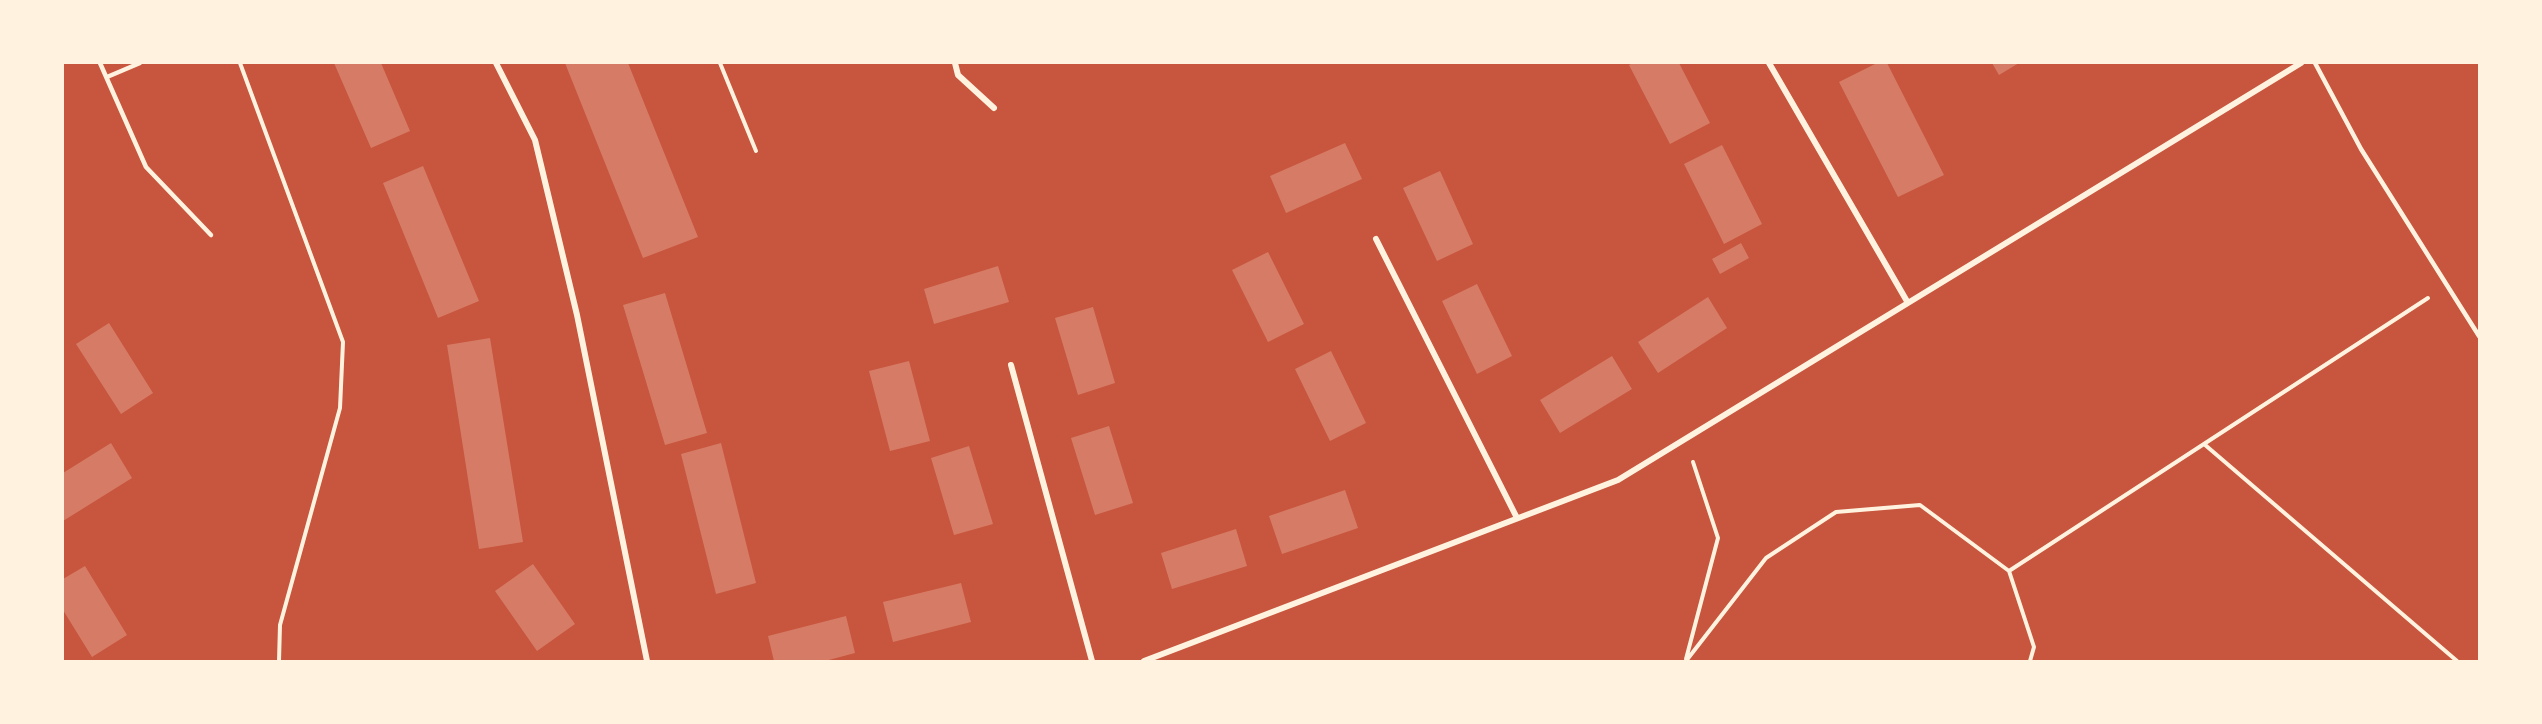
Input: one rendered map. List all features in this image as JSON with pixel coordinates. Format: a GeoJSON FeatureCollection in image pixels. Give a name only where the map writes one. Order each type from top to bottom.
{"type":"FeatureCollection","features":[{"type":"Feature","properties":{"kind":"street"},"geometry":{"type":"LineString","coordinates":[[495,63],[535,140],[577,315],[647,661]]}},
{"type":"Feature","properties":{"kind":"street"},"geometry":{"type":"LineString","coordinates":[[955,63],[958,75],[994,108]]}},
{"type":"Feature","properties":{"kind":"street"},"geometry":{"type":"LineString","coordinates":[[1769,63],[1908,303]]}},
{"type":"Feature","properties":{"kind":"street"},"geometry":{"type":"LineString","coordinates":[[1144,661],[1618,480],[2301,63]]}},
{"type":"Feature","properties":{"kind":"street"},"geometry":{"type":"LineString","coordinates":[[1376,239],[1517,518]]}},
{"type":"Feature","properties":{"kind":"street"},"geometry":{"type":"LineString","coordinates":[[1011,364],[1092,661]]}},
{"type":"Feature","properties":{"kind":"lane"},"geometry":{"type":"LineString","coordinates":[[100,63],[146,167],[211,235]]}},
{"type":"Feature","properties":{"kind":"lane"},"geometry":{"type":"LineString","coordinates":[[107,77],[140,63]]}},
{"type":"Feature","properties":{"kind":"lane"},"geometry":{"type":"LineString","coordinates":[[2315,63],[2361,149],[2479,336]]}},
{"type":"Feature","properties":{"kind":"path"},"geometry":{"type":"LineString","coordinates":[[240,63],[343,342],[340,408],[280,625],[279,661]]}},
{"type":"Feature","properties":{"kind":"path"},"geometry":{"type":"LineString","coordinates":[[720,63],[756,151]]}},
{"type":"Feature","properties":{"kind":"path"},"geometry":{"type":"LineString","coordinates":[[2009,571],[2447,286]]}},
{"type":"Feature","properties":{"kind":"path"},"geometry":{"type":"LineString","coordinates":[[1686,438],[1718,538],[1686,661]]}},
{"type":"Feature","properties":{"kind":"path"},"geometry":{"type":"LineString","coordinates":[[2204,444],[2457,661]]}},
{"type":"Feature","properties":{"kind":"path"},"geometry":{"type":"LineString","coordinates":[[1686,661],[1766,558],[1836,512],[1920,505],[2009,571],[2034,647],[2030,661]]}},
{"type":"Feature","properties":{"kind":"building"},"geometry":{"type":"Polygon","coordinates":[[[334,63],[381,63],[410,131],[371,148],[334,63]]]}},
{"type":"Feature","properties":{"kind":"building"},"geometry":{"type":"Polygon","coordinates":[[[565,63],[628,63],[698,237],[643,258],[565,63]]]}},
{"type":"Feature","properties":{"kind":"building"},"geometry":{"type":"Polygon","coordinates":[[[1633,63],[1679,63],[1710,123],[1670,144],[1629,65],[1633,63]]]}},
{"type":"Feature","properties":{"kind":"building"},"geometry":{"type":"Polygon","coordinates":[[[1877,63],[1887,63],[1944,175],[1898,197],[1839,82],[1877,63]]]}},
{"type":"Feature","properties":{"kind":"building"},"geometry":{"type":"Polygon","coordinates":[[[1992,63],[2019,63],[1999,75],[1992,63]]]}},
{"type":"Feature","properties":{"kind":"building"},"geometry":{"type":"Polygon","coordinates":[[[1345,143],[1362,179],[1286,213],[1270,176],[1345,143]]]}},
{"type":"Feature","properties":{"kind":"building"},"geometry":{"type":"Polygon","coordinates":[[[1722,145],[1762,224],[1724,244],[1684,164],[1722,145]]]}},
{"type":"Feature","properties":{"kind":"building"},"geometry":{"type":"Polygon","coordinates":[[[423,166],[479,301],[438,318],[383,183],[423,166]]]}},
{"type":"Feature","properties":{"kind":"building"},"geometry":{"type":"Polygon","coordinates":[[[1440,171],[1473,244],[1437,261],[1403,188],[1440,171]]]}},
{"type":"Feature","properties":{"kind":"building"},"geometry":{"type":"Polygon","coordinates":[[[1741,243],[1749,258],[1720,274],[1712,259],[1741,243]]]}},
{"type":"Feature","properties":{"kind":"building"},"geometry":{"type":"Polygon","coordinates":[[[1268,252],[1304,324],[1268,342],[1232,270],[1268,252]]]}},
{"type":"Feature","properties":{"kind":"building"},"geometry":{"type":"Polygon","coordinates":[[[998,266],[1009,302],[934,324],[924,289],[998,266]]]}},
{"type":"Feature","properties":{"kind":"building"},"geometry":{"type":"Polygon","coordinates":[[[1477,284],[1512,356],[1477,374],[1442,301],[1477,284]]]}},
{"type":"Feature","properties":{"kind":"building"},"geometry":{"type":"Polygon","coordinates":[[[665,293],[707,433],[665,445],[623,305],[665,293]]]}},
{"type":"Feature","properties":{"kind":"building"},"geometry":{"type":"Polygon","coordinates":[[[1708,297],[1727,328],[1658,373],[1638,342],[1708,297]]]}},
{"type":"Feature","properties":{"kind":"building"},"geometry":{"type":"Polygon","coordinates":[[[1093,307],[1115,383],[1078,395],[1055,318],[1093,307]]]}},
{"type":"Feature","properties":{"kind":"building"},"geometry":{"type":"Polygon","coordinates":[[[109,323],[153,393],[121,414],[76,344],[109,323]]]}},
{"type":"Feature","properties":{"kind":"building"},"geometry":{"type":"Polygon","coordinates":[[[490,338],[523,542],[479,549],[447,345],[490,338]]]}},
{"type":"Feature","properties":{"kind":"building"},"geometry":{"type":"Polygon","coordinates":[[[1331,351],[1366,423],[1330,441],[1295,369],[1331,351]]]}},
{"type":"Feature","properties":{"kind":"building"},"geometry":{"type":"Polygon","coordinates":[[[1612,356],[1632,389],[1560,433],[1540,400],[1612,356]]]}},
{"type":"Feature","properties":{"kind":"building"},"geometry":{"type":"Polygon","coordinates":[[[909,361],[930,441],[890,451],[869,371],[909,361]]]}},
{"type":"Feature","properties":{"kind":"building"},"geometry":{"type":"Polygon","coordinates":[[[1109,426],[1133,503],[1095,515],[1071,438],[1109,426]]]}},
{"type":"Feature","properties":{"kind":"building"},"geometry":{"type":"Polygon","coordinates":[[[111,443],[132,478],[63,521],[63,473],[111,443]]]}},
{"type":"Feature","properties":{"kind":"building"},"geometry":{"type":"Polygon","coordinates":[[[721,443],[756,583],[716,594],[681,454],[721,443]]]}},
{"type":"Feature","properties":{"kind":"building"},"geometry":{"type":"Polygon","coordinates":[[[969,446],[993,524],[954,535],[931,458],[969,446]]]}},
{"type":"Feature","properties":{"kind":"building"},"geometry":{"type":"Polygon","coordinates":[[[1345,490],[1358,528],[1282,554],[1269,516],[1345,490]]]}},
{"type":"Feature","properties":{"kind":"building"},"geometry":{"type":"Polygon","coordinates":[[[1236,529],[1247,566],[1172,589],[1161,553],[1236,529]]]}},
{"type":"Feature","properties":{"kind":"building"},"geometry":{"type":"Polygon","coordinates":[[[533,564],[575,624],[537,651],[495,591],[533,564]]]}},
{"type":"Feature","properties":{"kind":"building"},"geometry":{"type":"Polygon","coordinates":[[[85,566],[127,635],[92,657],[63,610],[63,579],[85,566]]]}},
{"type":"Feature","properties":{"kind":"building"},"geometry":{"type":"Polygon","coordinates":[[[961,583],[971,622],[893,642],[883,602],[961,583]]]}},
{"type":"Feature","properties":{"kind":"building"},"geometry":{"type":"Polygon","coordinates":[[[846,616],[855,653],[825,661],[774,661],[768,636],[846,616]]]}}]}
